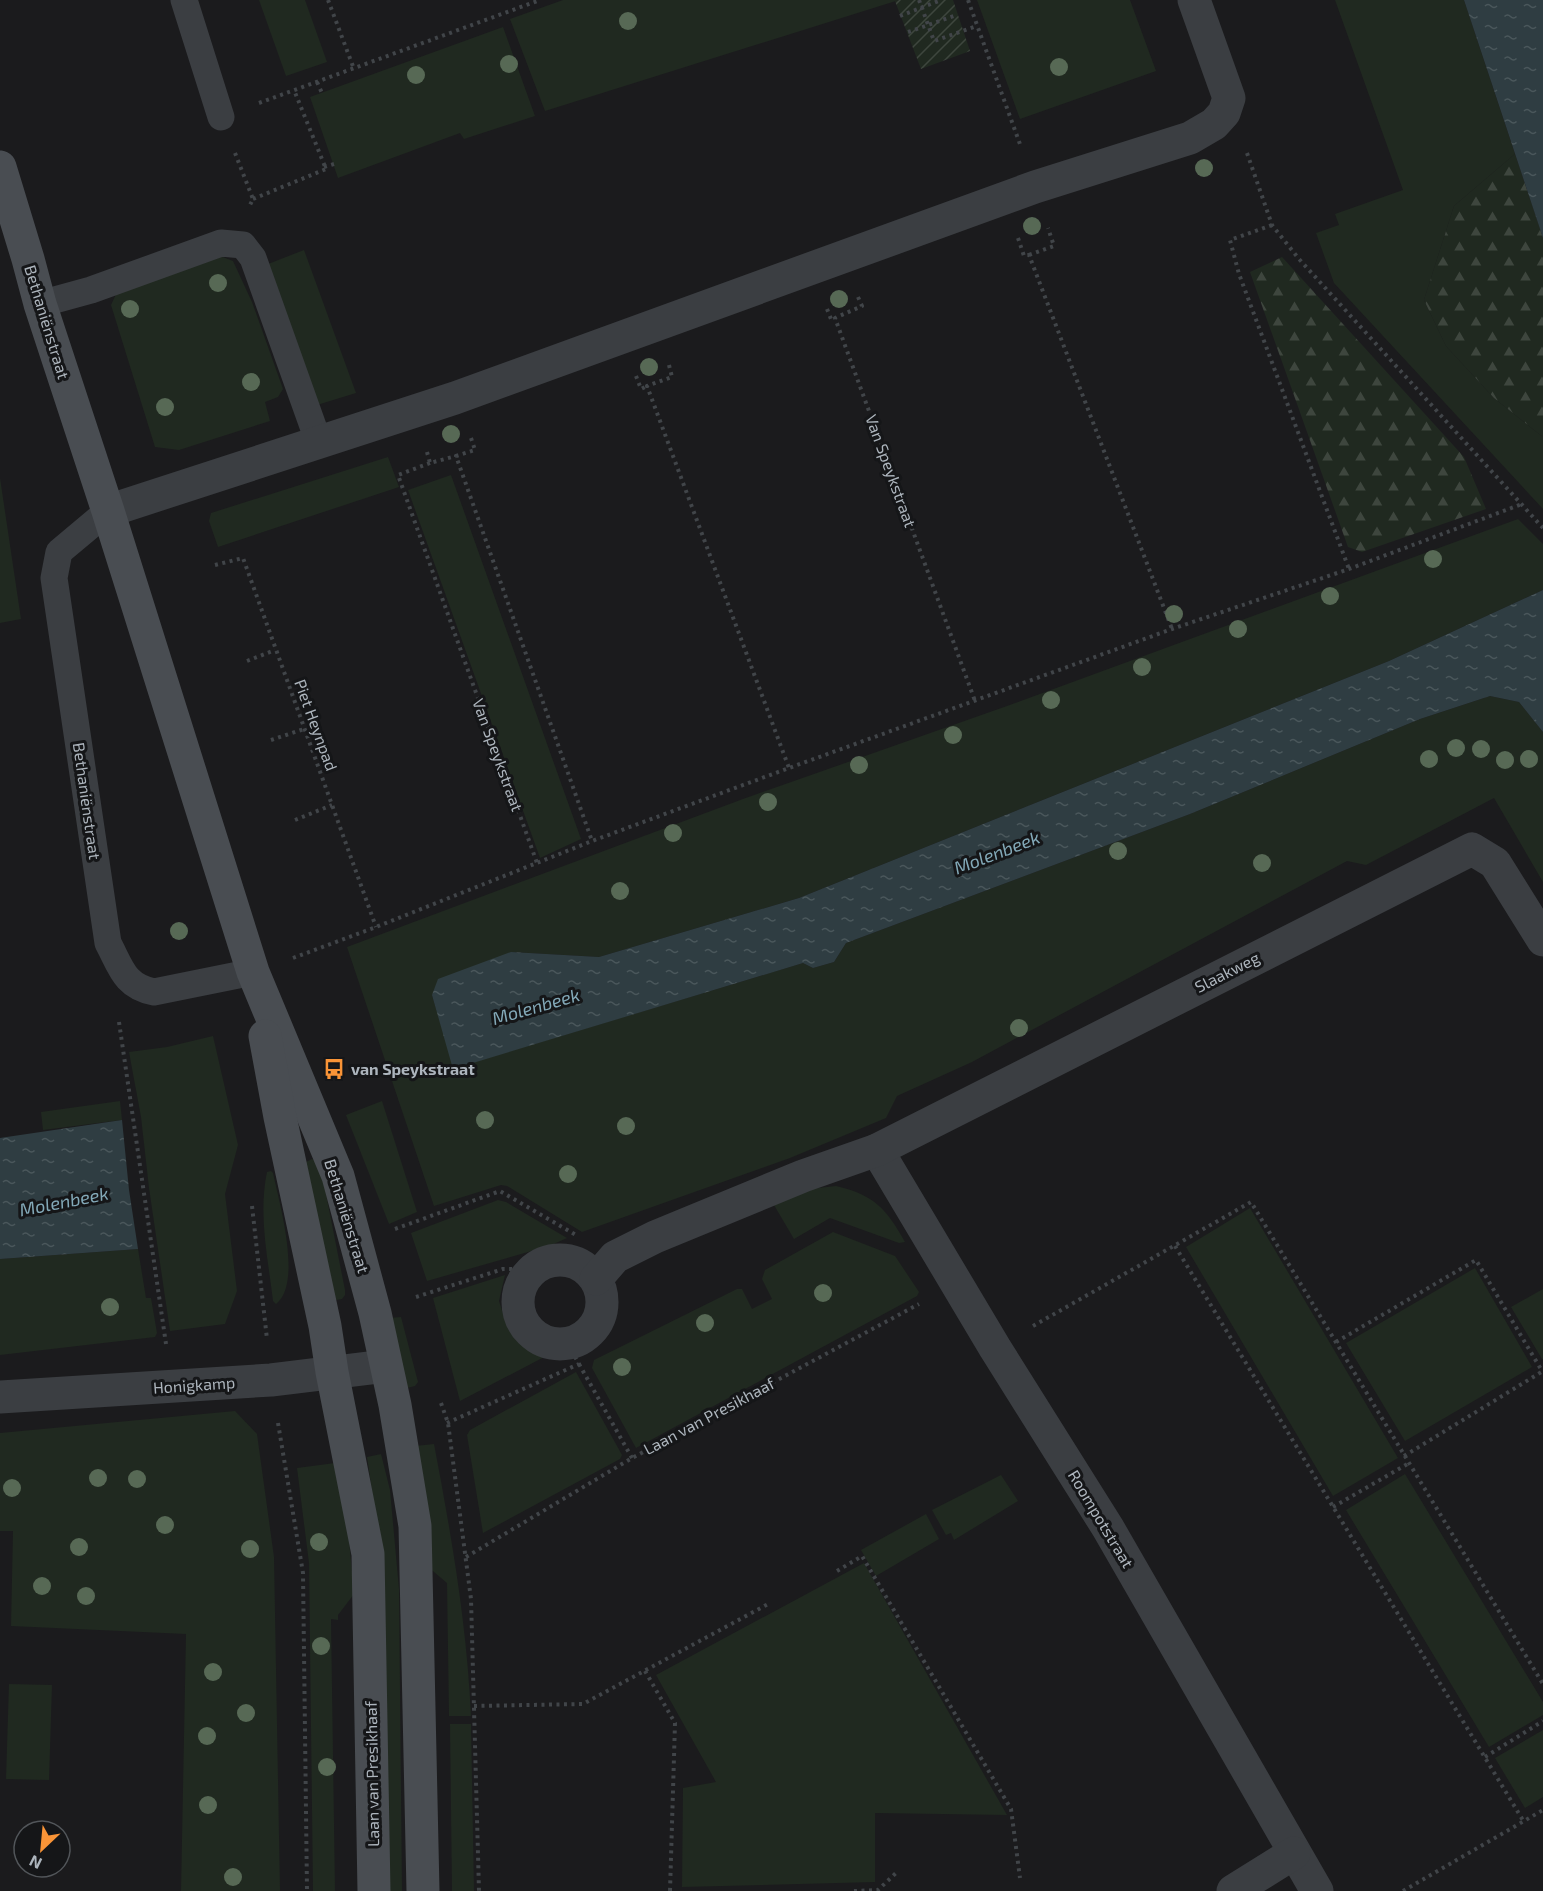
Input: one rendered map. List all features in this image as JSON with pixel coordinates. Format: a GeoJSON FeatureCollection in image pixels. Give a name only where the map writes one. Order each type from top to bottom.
{"type":"FeatureCollection","features":[{"type":"Feature","properties":{"kind":"street"},"geometry":{"type":"LineString","coordinates":[[108,511],[455,398],[1021,192],[1190,138],[1214,124],[1224,112],[1229,98],[1194,0]]}},
{"type":"Feature","properties":{"kind":"street","name":"Bethaniënstraat"},"geometry":{"type":"LineString","coordinates":[[0,167],[8,222],[40,304],[108,511],[253,972],[338,1176],[375,1313],[386,1366]]}},
{"type":"Feature","properties":{"kind":"street","name":"Slaakweg"},"geometry":{"type":"LineString","coordinates":[[877,1150],[1472,849],[1495,863],[1543,940]]}},
{"type":"Feature","properties":{"kind":"street","name":"Bethaniënstraat"},"geometry":{"type":"LineString","coordinates":[[253,972],[280,1117],[325,1326],[332,1372]]}},
{"type":"Feature","properties":{"kind":"street"},"geometry":{"type":"LineString","coordinates":[[606,1268],[602,1292],[603,1306],[599,1319],[592,1331],[581,1340],[574,1354],[554,1344],[541,1341],[530,1333],[522,1321],[518,1308],[519,1293],[524,1280],[533,1269],[546,1262],[560,1260],[574,1262],[586,1269],[606,1268],[655,1237],[803,1176],[877,1150]]}},
{"type":"Feature","properties":{"kind":"street","name":"Roompotstraat"},"geometry":{"type":"LineString","coordinates":[[877,1150],[995,1348],[1108,1528],[1317,1891]]}},
{"type":"Feature","properties":{"kind":"street"},"geometry":{"type":"LineString","coordinates":[[386,1366],[415,1526],[423,1891]]}},
{"type":"Feature","properties":{"kind":"street","name":"Honigkamp"},"geometry":{"type":"LineString","coordinates":[[0,1397],[271,1380],[386,1366]]}},
{"type":"Feature","properties":{"kind":"street","name":"Laan van Presikhaaf"},"geometry":{"type":"LineString","coordinates":[[332,1372],[368,1554],[374,1891]]}},
{"type":"Feature","properties":{"kind":"street"},"geometry":{"type":"LineString","coordinates":[[1233,1891],[1294,1853]]}},
{"type":"Feature","properties":{"kind":"lane"},"geometry":{"type":"LineString","coordinates":[[184,0],[221,117]]}},
{"type":"Feature","properties":{"kind":"lane"},"geometry":{"type":"LineString","coordinates":[[40,304],[91,291],[221,243],[243,245],[253,258],[319,442]]}},
{"type":"Feature","properties":{"kind":"lane","name":"Bethaniënstraat"},"geometry":{"type":"LineString","coordinates":[[108,511],[60,552],[54,578],[108,943],[129,982],[141,990],[154,992],[253,972]]}},
{"type":"Feature","properties":{"kind":"path"},"geometry":{"type":"LineString","coordinates":[[328,0],[354,69]]}},
{"type":"Feature","properties":{"kind":"path"},"geometry":{"type":"LineString","coordinates":[[253,199],[221,117],[540,0]]}},
{"type":"Feature","properties":{"kind":"path"},"geometry":{"type":"LineString","coordinates":[[919,0],[934,41],[977,26]]}},
{"type":"Feature","properties":{"kind":"path"},"geometry":{"type":"LineString","coordinates":[[900,16],[941,0]]}},
{"type":"Feature","properties":{"kind":"path"},"geometry":{"type":"LineString","coordinates":[[968,0],[1021,192],[1024,256],[1029,255],[1172,629]]}},
{"type":"Feature","properties":{"kind":"path"},"geometry":{"type":"LineString","coordinates":[[908,32],[954,16]]}},
{"type":"Feature","properties":{"kind":"path"},"geometry":{"type":"LineString","coordinates":[[317,82],[322,93]]}},
{"type":"Feature","properties":{"kind":"path"},"geometry":{"type":"LineString","coordinates":[[243,245],[245,214],[253,199],[326,169],[294,90]]}},
{"type":"Feature","properties":{"kind":"path"},"geometry":{"type":"LineString","coordinates":[[1229,98],[1272,225],[1299,259],[1543,528]]}},
{"type":"Feature","properties":{"kind":"path"},"geometry":{"type":"LineString","coordinates":[[324,166],[334,164]]}},
{"type":"Feature","properties":{"kind":"path"},"geometry":{"type":"LineString","coordinates":[[1272,225],[1230,240],[1239,274],[1349,569]]}},
{"type":"Feature","properties":{"kind":"path","name":"Van Speykstraat"},"geometry":{"type":"LineString","coordinates":[[842,257],[862,306],[835,318],[975,701]]}},
{"type":"Feature","properties":{"kind":"path"},"geometry":{"type":"LineString","coordinates":[[656,325],[672,377],[647,386],[789,768]]}},
{"type":"Feature","properties":{"kind":"path"},"geometry":{"type":"LineString","coordinates":[[455,398],[475,450],[456,456],[592,841]]}},
{"type":"Feature","properties":{"kind":"path","name":"Van Speykstraat"},"geometry":{"type":"LineString","coordinates":[[430,463],[398,476],[537,863]]}},
{"type":"Feature","properties":{"kind":"path"},"geometry":{"type":"LineString","coordinates":[[253,972],[376,927],[592,841],[789,768],[1172,629],[1349,569],[1522,504]]}},
{"type":"Feature","properties":{"kind":"path","name":"Piet Heynpad"},"geometry":{"type":"LineString","coordinates":[[215,565],[243,558],[376,927]]}},
{"type":"Feature","properties":{"kind":"path"},"geometry":{"type":"LineString","coordinates":[[248,661],[275,650]]}},
{"type":"Feature","properties":{"kind":"path"},"geometry":{"type":"LineString","coordinates":[[271,740],[304,729]]}},
{"type":"Feature","properties":{"kind":"path"},"geometry":{"type":"LineString","coordinates":[[296,820],[332,805]]}},
{"type":"Feature","properties":{"kind":"path"},"geometry":{"type":"LineString","coordinates":[[118,1013],[172,1386]]}},
{"type":"Feature","properties":{"kind":"path"},"geometry":{"type":"LineString","coordinates":[[392,1231],[500,1191],[606,1268]]}},
{"type":"Feature","properties":{"kind":"path"},"geometry":{"type":"LineString","coordinates":[[995,1348],[1251,1202],[1543,1684]]}},
{"type":"Feature","properties":{"kind":"path"},"geometry":{"type":"LineString","coordinates":[[1174,1246],[1524,1822]]}},
{"type":"Feature","properties":{"kind":"path"},"geometry":{"type":"LineString","coordinates":[[1336,1342],[1476,1260],[1543,1371],[1404,1456]]}},
{"type":"Feature","properties":{"kind":"path"},"geometry":{"type":"LineString","coordinates":[[408,1300],[503,1269],[533,1269]]}},
{"type":"Feature","properties":{"kind":"path","name":"Laan van Presikhaaf"},"geometry":{"type":"LineString","coordinates":[[466,1557],[632,1458],[957,1284]]}},
{"type":"Feature","properties":{"kind":"path"},"geometry":{"type":"LineString","coordinates":[[448,1423],[574,1354],[632,1458]]}},
{"type":"Feature","properties":{"kind":"path"},"geometry":{"type":"LineString","coordinates":[[271,1380],[303,1574],[306,1891]]}},
{"type":"Feature","properties":{"kind":"path"},"geometry":{"type":"LineString","coordinates":[[440,1401],[448,1423],[471,1599],[479,1891]]}},
{"type":"Feature","properties":{"kind":"path"},"geometry":{"type":"LineString","coordinates":[[1333,1507],[1408,1463]]}},
{"type":"Feature","properties":{"kind":"path"},"geometry":{"type":"LineString","coordinates":[[837,1570],[862,1556],[868,1566],[1011,1809],[1020,1878]]}},
{"type":"Feature","properties":{"kind":"path"},"geometry":{"type":"LineString","coordinates":[[474,1706],[583,1704],[770,1603]]}},
{"type":"Feature","properties":{"kind":"path"},"geometry":{"type":"LineString","coordinates":[[645,1671],[675,1724],[670,1891]]}},
{"type":"Feature","properties":{"kind":"path"},"geometry":{"type":"LineString","coordinates":[[1485,1757],[1543,1721]]}},
{"type":"Feature","properties":{"kind":"path"},"geometry":{"type":"LineString","coordinates":[[1403,1891],[1543,1810]]}},
{"type":"Feature","properties":{"kind":"path"},"geometry":{"type":"LineString","coordinates":[[854,1891],[878,1890],[896,1873]]}},
{"type":"Feature","properties":{"kind":"green space"},"geometry":{"type":"Polygon","coordinates":[[[259,0],[305,0],[327,62],[286,76],[259,0]]]}},
{"type":"Feature","properties":{"kind":"green space"},"geometry":{"type":"Polygon","coordinates":[[[563,0],[899,0],[545,111],[510,19],[563,0]]]}},
{"type":"Feature","properties":{"kind":"green space"},"geometry":{"type":"Polygon","coordinates":[[[953,0],[970,51],[921,69],[895,1],[953,0]]]}},
{"type":"Feature","properties":{"kind":"green space"},"geometry":{"type":"Polygon","coordinates":[[[977,0],[1130,0],[1156,71],[1020,119],[977,0]]]}},
{"type":"Feature","properties":{"kind":"green space"},"geometry":{"type":"Polygon","coordinates":[[[1335,0],[1464,0],[1515,154],[1454,206],[1424,300],[1446,346],[1494,398],[1543,437],[1543,509],[1334,283],[1316,233],[1339,225],[1335,214],[1403,190],[1335,0]]]}},
{"type":"Feature","properties":{"kind":"green space"},"geometry":{"type":"Polygon","coordinates":[[[503,27],[535,116],[464,139],[460,133],[338,178],[310,97],[503,27]]]}},
{"type":"Feature","properties":{"kind":"green space"},"geometry":{"type":"Polygon","coordinates":[[[1515,154],[1543,238],[1543,437],[1494,398],[1446,346],[1424,300],[1454,206],[1515,154]]]}},
{"type":"Feature","properties":{"kind":"green space"},"geometry":{"type":"Polygon","coordinates":[[[304,250],[356,393],[317,405],[263,266],[304,250]]]}},
{"type":"Feature","properties":{"kind":"green space"},"geometry":{"type":"Polygon","coordinates":[[[220,256],[233,261],[252,302],[283,389],[278,397],[265,402],[270,421],[179,450],[155,447],[111,305],[117,292],[220,256]]]}},
{"type":"Feature","properties":{"kind":"green space"},"geometry":{"type":"Polygon","coordinates":[[[1282,257],[1464,457],[1486,509],[1362,552],[1348,547],[1250,272],[1282,257]]]}},
{"type":"Feature","properties":{"kind":"green space"},"geometry":{"type":"Polygon","coordinates":[[[388,457],[399,487],[218,547],[209,521],[211,513],[388,457]]]}},
{"type":"Feature","properties":{"kind":"green space"},"geometry":{"type":"Polygon","coordinates":[[[451,475],[581,839],[540,858],[408,490],[451,475]]]}},
{"type":"Feature","properties":{"kind":"green space"},"geometry":{"type":"Polygon","coordinates":[[[0,478],[21,619],[0,623],[0,478]]]}},
{"type":"Feature","properties":{"kind":"green space"},"geometry":{"type":"Polygon","coordinates":[[[1518,519],[1543,544],[1543,590],[1389,661],[799,898],[599,957],[511,952],[432,995],[454,1068],[803,963],[813,968],[834,962],[846,943],[1190,814],[1420,719],[1490,696],[1519,702],[1543,732],[1543,882],[1494,798],[1366,865],[1347,861],[972,1062],[897,1096],[886,1118],[790,1158],[582,1232],[507,1186],[501,1185],[434,1206],[347,947],[743,799],[1007,706],[1518,519]]]}},
{"type":"Feature","properties":{"kind":"green space"},"geometry":{"type":"Polygon","coordinates":[[[213,1036],[238,1145],[225,1194],[237,1291],[225,1324],[170,1331],[141,1117],[129,1052],[167,1047],[213,1036]]]}},
{"type":"Feature","properties":{"kind":"green space"},"geometry":{"type":"Polygon","coordinates":[[[120,1101],[122,1120],[43,1130],[41,1112],[120,1101]]]}},
{"type":"Feature","properties":{"kind":"green space"},"geometry":{"type":"Polygon","coordinates":[[[382,1101],[417,1212],[389,1224],[346,1115],[382,1101]]]}},
{"type":"Feature","properties":{"kind":"green space"},"geometry":{"type":"Polygon","coordinates":[[[312,1159],[320,1164],[345,1290],[342,1299],[336,1300],[331,1297],[306,1162],[312,1159]]]}},
{"type":"Feature","properties":{"kind":"green space"},"geometry":{"type":"Polygon","coordinates":[[[271,1171],[284,1222],[288,1261],[288,1279],[284,1294],[276,1304],[273,1301],[263,1204],[267,1172],[271,1171]]]}},
{"type":"Feature","properties":{"kind":"green space"},"geometry":{"type":"Polygon","coordinates":[[[836,1186],[860,1194],[878,1205],[892,1220],[905,1242],[899,1243],[830,1218],[794,1239],[774,1205],[809,1189],[836,1186]]]}},
{"type":"Feature","properties":{"kind":"green space"},"geometry":{"type":"Polygon","coordinates":[[[498,1200],[506,1202],[567,1238],[549,1246],[427,1281],[411,1233],[498,1200]]]}},
{"type":"Feature","properties":{"kind":"green space"},"geometry":{"type":"Polygon","coordinates":[[[1250,1208],[1398,1458],[1333,1496],[1186,1247],[1250,1208]]]}},
{"type":"Feature","properties":{"kind":"green space"},"geometry":{"type":"Polygon","coordinates":[[[833,1232],[895,1256],[919,1292],[917,1296],[636,1448],[592,1368],[594,1360],[737,1289],[742,1289],[752,1309],[772,1299],[762,1279],[765,1270],[833,1232]]]}},
{"type":"Feature","properties":{"kind":"green space"},"geometry":{"type":"Polygon","coordinates":[[[138,1249],[146,1298],[151,1298],[157,1333],[155,1337],[0,1355],[0,1259],[138,1249]]]}},
{"type":"Feature","properties":{"kind":"green space"},"geometry":{"type":"Polygon","coordinates":[[[1475,1268],[1532,1367],[1405,1441],[1346,1343],[1475,1268]]]}},
{"type":"Feature","properties":{"kind":"green space"},"geometry":{"type":"Polygon","coordinates":[[[505,1275],[499,1301],[507,1326],[519,1342],[546,1356],[460,1401],[433,1298],[505,1275]]]}},
{"type":"Feature","properties":{"kind":"green space"},"geometry":{"type":"Polygon","coordinates":[[[1543,1289],[1543,1359],[1542,1359],[1511,1307],[1543,1289]]]}},
{"type":"Feature","properties":{"kind":"green space"},"geometry":{"type":"Polygon","coordinates":[[[401,1317],[418,1382],[415,1386],[407,1388],[390,1318],[401,1317]]]}},
{"type":"Feature","properties":{"kind":"green space"},"geometry":{"type":"Polygon","coordinates":[[[576,1372],[622,1455],[620,1459],[483,1533],[467,1435],[470,1430],[576,1372]]]}},
{"type":"Feature","properties":{"kind":"green space"},"geometry":{"type":"Polygon","coordinates":[[[235,1411],[257,1434],[274,1557],[280,1891],[181,1891],[186,1634],[11,1626],[13,1531],[0,1531],[0,1433],[235,1411]]]}},
{"type":"Feature","properties":{"kind":"green space"},"geometry":{"type":"Polygon","coordinates":[[[434,1444],[457,1579],[466,1648],[471,1716],[449,1716],[447,1583],[427,1566],[415,1446],[434,1444]]]}},
{"type":"Feature","properties":{"kind":"green space"},"geometry":{"type":"Polygon","coordinates":[[[381,1454],[390,1490],[399,1589],[402,1891],[386,1891],[382,1559],[367,1457],[381,1454]]]}},
{"type":"Feature","properties":{"kind":"green space"},"geometry":{"type":"Polygon","coordinates":[[[335,1463],[348,1529],[354,1594],[338,1615],[338,1620],[331,1619],[335,1891],[313,1891],[309,1563],[297,1468],[335,1463]]]}},
{"type":"Feature","properties":{"kind":"green space"},"geometry":{"type":"Polygon","coordinates":[[[1405,1474],[1543,1702],[1543,1715],[1489,1747],[1346,1510],[1405,1474]]]}},
{"type":"Feature","properties":{"kind":"green space"},"geometry":{"type":"Polygon","coordinates":[[[1001,1475],[1018,1501],[954,1540],[951,1533],[946,1535],[932,1510],[1001,1475]]]}},
{"type":"Feature","properties":{"kind":"green space"},"geometry":{"type":"Polygon","coordinates":[[[926,1514],[939,1539],[876,1576],[861,1550],[926,1514]]]}},
{"type":"Feature","properties":{"kind":"green space"},"geometry":{"type":"Polygon","coordinates":[[[864,1563],[1007,1815],[875,1813],[875,1882],[682,1887],[683,1788],[716,1782],[656,1675],[864,1563]]]}},
{"type":"Feature","properties":{"kind":"green space"},"geometry":{"type":"Polygon","coordinates":[[[9,1684],[52,1685],[49,1780],[6,1779],[9,1684]]]}},
{"type":"Feature","properties":{"kind":"green space"},"geometry":{"type":"Polygon","coordinates":[[[450,1724],[471,1724],[474,1891],[452,1891],[450,1724]]]}},
{"type":"Feature","properties":{"kind":"green space"},"geometry":{"type":"Polygon","coordinates":[[[1543,1730],[1543,1797],[1525,1808],[1495,1758],[1543,1730]]]}},
{"type":"Feature","properties":{"kind":"water"},"geometry":{"type":"Polygon","coordinates":[[[1464,0],[1543,0],[1543,238],[1464,0]]]}},
{"type":"Feature","properties":{"kind":"water","name":"Molenbeek"},"geometry":{"type":"Polygon","coordinates":[[[1543,590],[1543,732],[1519,702],[1490,696],[1420,719],[1190,814],[846,943],[834,962],[813,968],[803,963],[453,1069],[432,995],[438,979],[511,952],[599,957],[799,898],[1389,661],[1543,590]]]}},
{"type":"Feature","properties":{"kind":"water","name":"Molenbeek"},"geometry":{"type":"Polygon","coordinates":[[[122,1120],[138,1249],[0,1259],[0,1138],[122,1120]]]}},
{"type":"Feature","properties":{"kind":"place","name":"van Speykstraat"},"geometry":{"type":"Point","coordinates":[334,1069]}}]}
